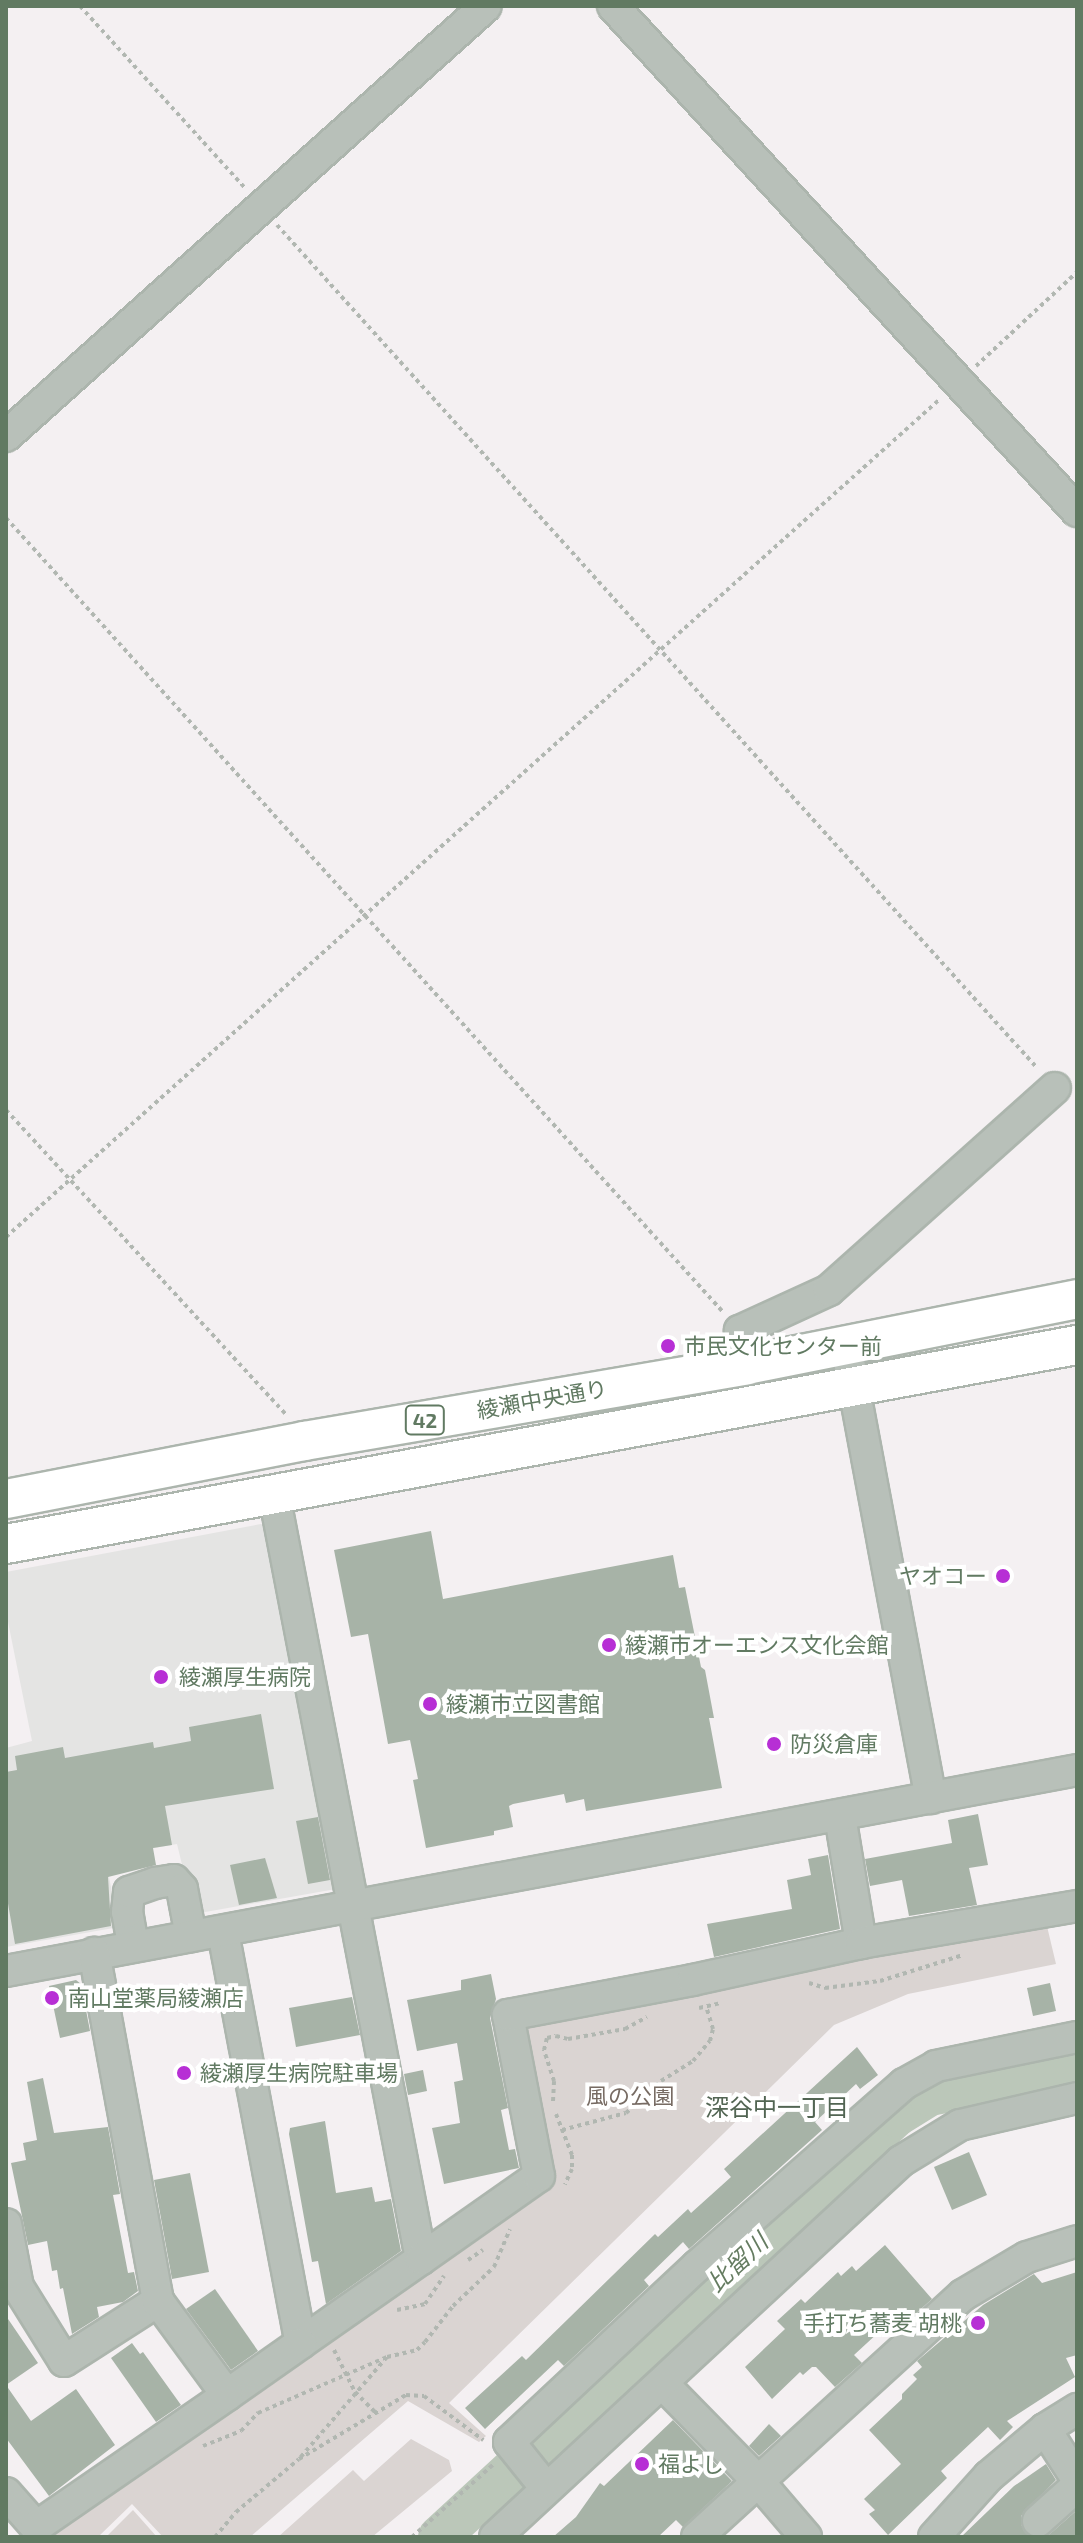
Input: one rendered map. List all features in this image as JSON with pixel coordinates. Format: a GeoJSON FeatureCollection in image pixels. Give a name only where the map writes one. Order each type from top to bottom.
{"type":"FeatureCollection","features":[{"type":"Feature","properties":{"kind":"main road","name":"綾瀬中央通り"},"geometry":{"type":"LineString","coordinates":[[6,1499],[304,1441],[744,1348],[846,1345],[1077,1299]]}},
{"type":"Feature","properties":{"kind":"main road","name":"綾瀬中央通り"},"geometry":{"type":"LineString","coordinates":[[6,1544],[1077,1345]]}},
{"type":"Feature","properties":{"kind":"street"},"geometry":{"type":"LineString","coordinates":[[6,436],[486,6]]}},
{"type":"Feature","properties":{"kind":"street"},"geometry":{"type":"LineString","coordinates":[[613,6],[1077,511]]}},
{"type":"Feature","properties":{"kind":"street"},"geometry":{"type":"LineString","coordinates":[[744,1348],[829,1290],[1055,1088]]}},
{"type":"Feature","properties":{"kind":"street"},"geometry":{"type":"LineString","coordinates":[[846,1345],[931,1798]]}},
{"type":"Feature","properties":{"kind":"street"},"geometry":{"type":"LineString","coordinates":[[274,1494],[421,2259]]}},
{"type":"Feature","properties":{"kind":"street"},"geometry":{"type":"LineString","coordinates":[[6,1971],[1077,1770]]}},
{"type":"Feature","properties":{"kind":"street"},"geometry":{"type":"LineString","coordinates":[[840,1816],[861,1943]]}},
{"type":"Feature","properties":{"kind":"street"},"geometry":{"type":"LineString","coordinates":[[133,1945],[127,1912],[129,1892],[174,1880],[182,1889],[191,1936]]}},
{"type":"Feature","properties":{"kind":"street"},"geometry":{"type":"LineString","coordinates":[[6,2493],[36,2527],[539,2176],[508,2015],[694,1994],[861,1943],[1077,1906]]}},
{"type":"Feature","properties":{"kind":"street"},"geometry":{"type":"LineString","coordinates":[[223,1932],[301,2343]]}},
{"type":"Feature","properties":{"kind":"street"},"geometry":{"type":"LineString","coordinates":[[94,1953],[158,2301],[227,2395]]}},
{"type":"Feature","properties":{"kind":"street"},"geometry":{"type":"LineString","coordinates":[[495,2537],[524,2460],[697,2266],[919,2072],[1077,2037]]}},
{"type":"Feature","properties":{"kind":"street"},"geometry":{"type":"LineString","coordinates":[[524,2460],[663,2384],[901,2161],[935,2137],[997,2114],[1077,2098]]}},
{"type":"Feature","properties":{"kind":"street"},"geometry":{"type":"LineString","coordinates":[[6,2224],[18,2287],[64,2361],[158,2301]]}},
{"type":"Feature","properties":{"kind":"street"},"geometry":{"type":"LineString","coordinates":[[697,2537],[963,2295],[1027,2257],[1077,2241]]}},
{"type":"Feature","properties":{"kind":"street"},"geometry":{"type":"LineString","coordinates":[[663,2384],[758,2481],[806,2537]]}},
{"type":"Feature","properties":{"kind":"street"},"geometry":{"type":"LineString","coordinates":[[937,2536],[989,2476],[1045,2429],[1077,2409]]}},
{"type":"Feature","properties":{"kind":"street"},"geometry":{"type":"LineString","coordinates":[[1045,2429],[1077,2479]]}},
{"type":"Feature","properties":{"kind":"street"},"geometry":{"type":"LineString","coordinates":[[1038,2521],[1077,2486]]}},
{"type":"Feature","properties":{"kind":"path"},"geometry":{"type":"LineString","coordinates":[[80,6],[1055,1088]]}},
{"type":"Feature","properties":{"kind":"path"},"geometry":{"type":"LineString","coordinates":[[6,1237],[960,381],[1077,272]]}},
{"type":"Feature","properties":{"kind":"path"},"geometry":{"type":"LineString","coordinates":[[6,518],[363,915],[744,1348]]}},
{"type":"Feature","properties":{"kind":"path"},"geometry":{"type":"LineString","coordinates":[[6,1110],[278,1403],[304,1441]]}},
{"type":"Feature","properties":{"kind":"path"},"geometry":{"type":"LineString","coordinates":[[797,1980],[825,1988],[880,1981],[970,1953]]}},
{"type":"Feature","properties":{"kind":"path"},"geometry":{"type":"LineString","coordinates":[[694,1994],[707,2009]]}},
{"type":"Feature","properties":{"kind":"path"},"geometry":{"type":"LineString","coordinates":[[533,2146],[553,2141],[562,2130],[626,2113],[661,2081],[702,2052],[713,2029],[707,2009],[694,1994]]}},
{"type":"Feature","properties":{"kind":"path"},"geometry":{"type":"LineString","coordinates":[[707,2009],[723,2002]]}},
{"type":"Feature","properties":{"kind":"path"},"geometry":{"type":"LineString","coordinates":[[561,2188],[572,2169],[572,2155],[554,2108],[554,2081],[544,2050],[547,2038],[556,2036],[568,2039],[625,2029],[646,2017],[657,2015]]}},
{"type":"Feature","properties":{"kind":"path"},"geometry":{"type":"LineString","coordinates":[[179,2428],[199,2447],[219,2442],[241,2431],[258,2413],[346,2376],[374,2360],[417,2350],[453,2306],[494,2267],[514,2221]]}},
{"type":"Feature","properties":{"kind":"path"},"geometry":{"type":"LineString","coordinates":[[332,2346],[355,2392],[376,2413]]}},
{"type":"Feature","properties":{"kind":"path"},"geometry":{"type":"LineString","coordinates":[[299,2459],[387,2357]]}},
{"type":"Feature","properties":{"kind":"path"},"geometry":{"type":"LineString","coordinates":[[215,2537],[236,2512],[299,2459],[406,2395],[424,2396],[487,2443],[524,2460]]}},
{"type":"Feature","properties":{"kind":"path"},"geometry":{"type":"LineString","coordinates":[[412,2537],[524,2460]]}},
{"type":"Feature","properties":{"kind":"shaded area","name":"綾瀬厚生病院"},"geometry":{"type":"Polygon","coordinates":[[[261,1524],[275,1532],[336,1889],[194,1914],[177,1844],[105,1857],[119,1927],[6,1947],[6,1748],[32,1741],[6,1612],[6,1572],[261,1524]]]}},
{"type":"Feature","properties":{"kind":"green space","name":"風の公園"},"geometry":{"type":"Polygon","coordinates":[[[1046,1922],[1056,1964],[908,1994],[834,2025],[449,2403],[486,2436],[479,2442],[408,2401],[250,2537],[163,2537],[132,2504],[98,2537],[38,2537],[554,2185],[520,2031],[527,2021],[1046,1922]]]}},
{"type":"Feature","properties":{"kind":"green space"},"geometry":{"type":"Polygon","coordinates":[[[411,2439],[449,2460],[452,2471],[372,2537],[278,2537],[353,2470],[364,2481],[411,2439]]]}},
{"type":"Feature","properties":{"kind":"green space"},"geometry":{"type":"Polygon","coordinates":[[[133,2510],[157,2537],[106,2537],[133,2510]]]}},
{"type":"Feature","properties":{"kind":"building"},"geometry":{"type":"Polygon","coordinates":[[[431,1531],[443,1599],[673,1555],[679,1588],[685,1587],[701,1667],[705,1670],[714,1718],[709,1718],[722,1788],[586,1811],[584,1799],[566,1803],[564,1794],[513,1804],[509,1806],[513,1827],[494,1831],[494,1835],[426,1848],[413,1780],[418,1779],[410,1740],[388,1744],[368,1634],[351,1637],[334,1550],[431,1531]]]}},
{"type":"Feature","properties":{"kind":"building"},"geometry":{"type":"Polygon","coordinates":[[[261,1714],[274,1789],[165,1806],[172,1845],[153,1848],[156,1865],[108,1877],[111,1926],[15,1944],[6,1892],[6,1772],[17,1770],[15,1756],[63,1747],[65,1758],[153,1742],[154,1748],[191,1741],[189,1727],[261,1714]]]}},
{"type":"Feature","properties":{"kind":"building"},"geometry":{"type":"Polygon","coordinates":[[[978,1814],[988,1865],[969,1868],[977,1905],[909,1916],[902,1880],[870,1886],[865,1859],[952,1843],[948,1820],[978,1814]]]}},
{"type":"Feature","properties":{"kind":"building"},"geometry":{"type":"Polygon","coordinates":[[[318,1817],[330,1880],[308,1884],[296,1821],[318,1817]]]}},
{"type":"Feature","properties":{"kind":"building"},"geometry":{"type":"Polygon","coordinates":[[[828,1855],[840,1929],[714,1957],[707,1924],[792,1909],[787,1880],[811,1875],[808,1859],[828,1855]]]}},
{"type":"Feature","properties":{"kind":"building"},"geometry":{"type":"Polygon","coordinates":[[[265,1858],[277,1898],[239,1905],[230,1865],[265,1858]]]}},
{"type":"Feature","properties":{"kind":"building"},"geometry":{"type":"Polygon","coordinates":[[[491,1974],[496,1999],[490,2018],[508,2108],[501,2110],[509,2150],[515,2149],[519,2168],[444,2184],[432,2128],[460,2123],[454,2082],[463,2080],[457,2043],[417,2051],[407,2000],[461,1990],[461,1980],[491,1974]]]}},
{"type":"Feature","properties":{"kind":"building"},"geometry":{"type":"Polygon","coordinates":[[[76,1980],[81,1984],[90,2031],[60,2038],[49,1986],[76,1980]]]}},
{"type":"Feature","properties":{"kind":"building"},"geometry":{"type":"Polygon","coordinates":[[[1050,1983],[1056,2011],[1033,2016],[1027,1988],[1050,1983]]]}},
{"type":"Feature","properties":{"kind":"building"},"geometry":{"type":"Polygon","coordinates":[[[352,1997],[360,2035],[296,2047],[289,2008],[352,1997]]]}},
{"type":"Feature","properties":{"kind":"building"},"geometry":{"type":"Polygon","coordinates":[[[857,2047],[878,2075],[860,2089],[856,2084],[815,2122],[822,2130],[689,2249],[683,2242],[644,2280],[649,2286],[564,2366],[558,2360],[485,2429],[465,2408],[522,2356],[526,2360],[655,2234],[658,2237],[688,2209],[691,2213],[731,2177],[724,2169],[857,2047]]]}},
{"type":"Feature","properties":{"kind":"building"},"geometry":{"type":"Polygon","coordinates":[[[423,2070],[427,2091],[408,2095],[404,2074],[423,2070]]]}},
{"type":"Feature","properties":{"kind":"building"},"geometry":{"type":"Polygon","coordinates":[[[43,2078],[54,2133],[108,2127],[120,2194],[113,2195],[128,2273],[134,2272],[138,2291],[123,2302],[97,2307],[99,2317],[72,2334],[63,2288],[60,2289],[57,2270],[52,2271],[47,2241],[28,2245],[11,2163],[26,2160],[23,2143],[37,2140],[27,2082],[43,2078]]]}},
{"type":"Feature","properties":{"kind":"building"},"geometry":{"type":"Polygon","coordinates":[[[325,2121],[336,2193],[372,2187],[375,2202],[391,2199],[401,2251],[326,2304],[318,2261],[312,2262],[289,2134],[290,2128],[325,2121]]]}},
{"type":"Feature","properties":{"kind":"building"},"geometry":{"type":"Polygon","coordinates":[[[969,2152],[987,2195],[952,2210],[934,2167],[969,2152]]]}},
{"type":"Feature","properties":{"kind":"building"},"geometry":{"type":"Polygon","coordinates":[[[190,2173],[209,2272],[172,2279],[154,2180],[190,2173]]]}},
{"type":"Feature","properties":{"kind":"building"},"geometry":{"type":"Polygon","coordinates":[[[885,2245],[932,2299],[912,2317],[905,2308],[854,2355],[862,2363],[835,2387],[816,2367],[812,2367],[803,2375],[800,2372],[772,2399],[745,2367],[785,2329],[777,2321],[801,2299],[805,2303],[838,2272],[841,2276],[852,2266],[856,2271],[885,2245]]]}},
{"type":"Feature","properties":{"kind":"building"},"geometry":{"type":"Polygon","coordinates":[[[1077,2272],[1077,2355],[1066,2358],[1075,2377],[1007,2421],[1013,2427],[1000,2440],[988,2427],[941,2471],[947,2478],[888,2535],[869,2514],[875,2510],[864,2499],[901,2464],[869,2430],[902,2399],[902,2394],[917,2379],[913,2375],[922,2367],[917,2361],[983,2305],[1034,2274],[1042,2283],[1077,2272]]]}},
{"type":"Feature","properties":{"kind":"building"},"geometry":{"type":"Polygon","coordinates":[[[215,2289],[258,2351],[231,2370],[186,2309],[215,2289]]]}},
{"type":"Feature","properties":{"kind":"building"},"geometry":{"type":"Polygon","coordinates":[[[6,2316],[38,2363],[6,2385],[6,2316]]]}},
{"type":"Feature","properties":{"kind":"building"},"geometry":{"type":"Polygon","coordinates":[[[132,2343],[140,2354],[143,2352],[181,2405],[156,2422],[111,2358],[132,2343]]]}},
{"type":"Feature","properties":{"kind":"building"},"geometry":{"type":"Polygon","coordinates":[[[6,2385],[31,2421],[76,2389],[115,2445],[49,2496],[6,2438],[6,2385]]]}},
{"type":"Feature","properties":{"kind":"building"},"geometry":{"type":"Polygon","coordinates":[[[673,2420],[732,2481],[683,2527],[676,2520],[658,2537],[553,2537],[576,2517],[600,2483],[604,2486],[673,2420]]]}},
{"type":"Feature","properties":{"kind":"building"},"geometry":{"type":"Polygon","coordinates":[[[769,2424],[781,2436],[759,2456],[749,2446],[769,2424]]]}},
{"type":"Feature","properties":{"kind":"building"},"geometry":{"type":"Polygon","coordinates":[[[1046,2464],[1056,2480],[1021,2516],[1021,2525],[1031,2537],[961,2537],[1014,2486],[1046,2464]]]}},
{"type":"Feature","properties":{"kind":"building"},"geometry":{"type":"Polygon","coordinates":[[[1077,2510],[1077,2537],[1045,2537],[1050,2534],[1077,2510]]]}},
{"type":"Feature","properties":{"kind":"waterway","name":"比留川"},"geometry":{"type":"LineString","coordinates":[[439,2537],[896,2116],[929,2095],[1077,2067]]}},
{"type":"Feature","properties":{"kind":"place","name":"市民文化センター前"},"geometry":{"type":"Point","coordinates":[668,1346]}},
{"type":"Feature","properties":{"kind":"place","name":"ヤオコー"},"geometry":{"type":"Point","coordinates":[1003,1576]}},
{"type":"Feature","properties":{"kind":"place","name":"綾瀬市オーエンス文化会館"},"geometry":{"type":"Point","coordinates":[609,1645]}},
{"type":"Feature","properties":{"kind":"place","name":"綾瀬厚生病院"},"geometry":{"type":"Point","coordinates":[161,1677]}},
{"type":"Feature","properties":{"kind":"place","name":"綾瀬市立図書館"},"geometry":{"type":"Point","coordinates":[430,1704]}},
{"type":"Feature","properties":{"kind":"place","name":"防災倉庫"},"geometry":{"type":"Point","coordinates":[774,1744]}},
{"type":"Feature","properties":{"kind":"place","name":"南山堂薬局綾瀬店"},"geometry":{"type":"Point","coordinates":[52,1998]}},
{"type":"Feature","properties":{"kind":"place","name":"綾瀬厚生病院駐車場"},"geometry":{"type":"Point","coordinates":[184,2073]}},
{"type":"Feature","properties":{"kind":"place","name":"手打ち蕎麦 胡桃"},"geometry":{"type":"Point","coordinates":[978,2323]}},
{"type":"Feature","properties":{"kind":"place","name":"福よし"},"geometry":{"type":"Point","coordinates":[642,2464]}},
{"type":"Feature","properties":{"kind":"district","name":"深谷中一丁目"},"geometry":{"type":"Point","coordinates":[777,2107]}}]}
